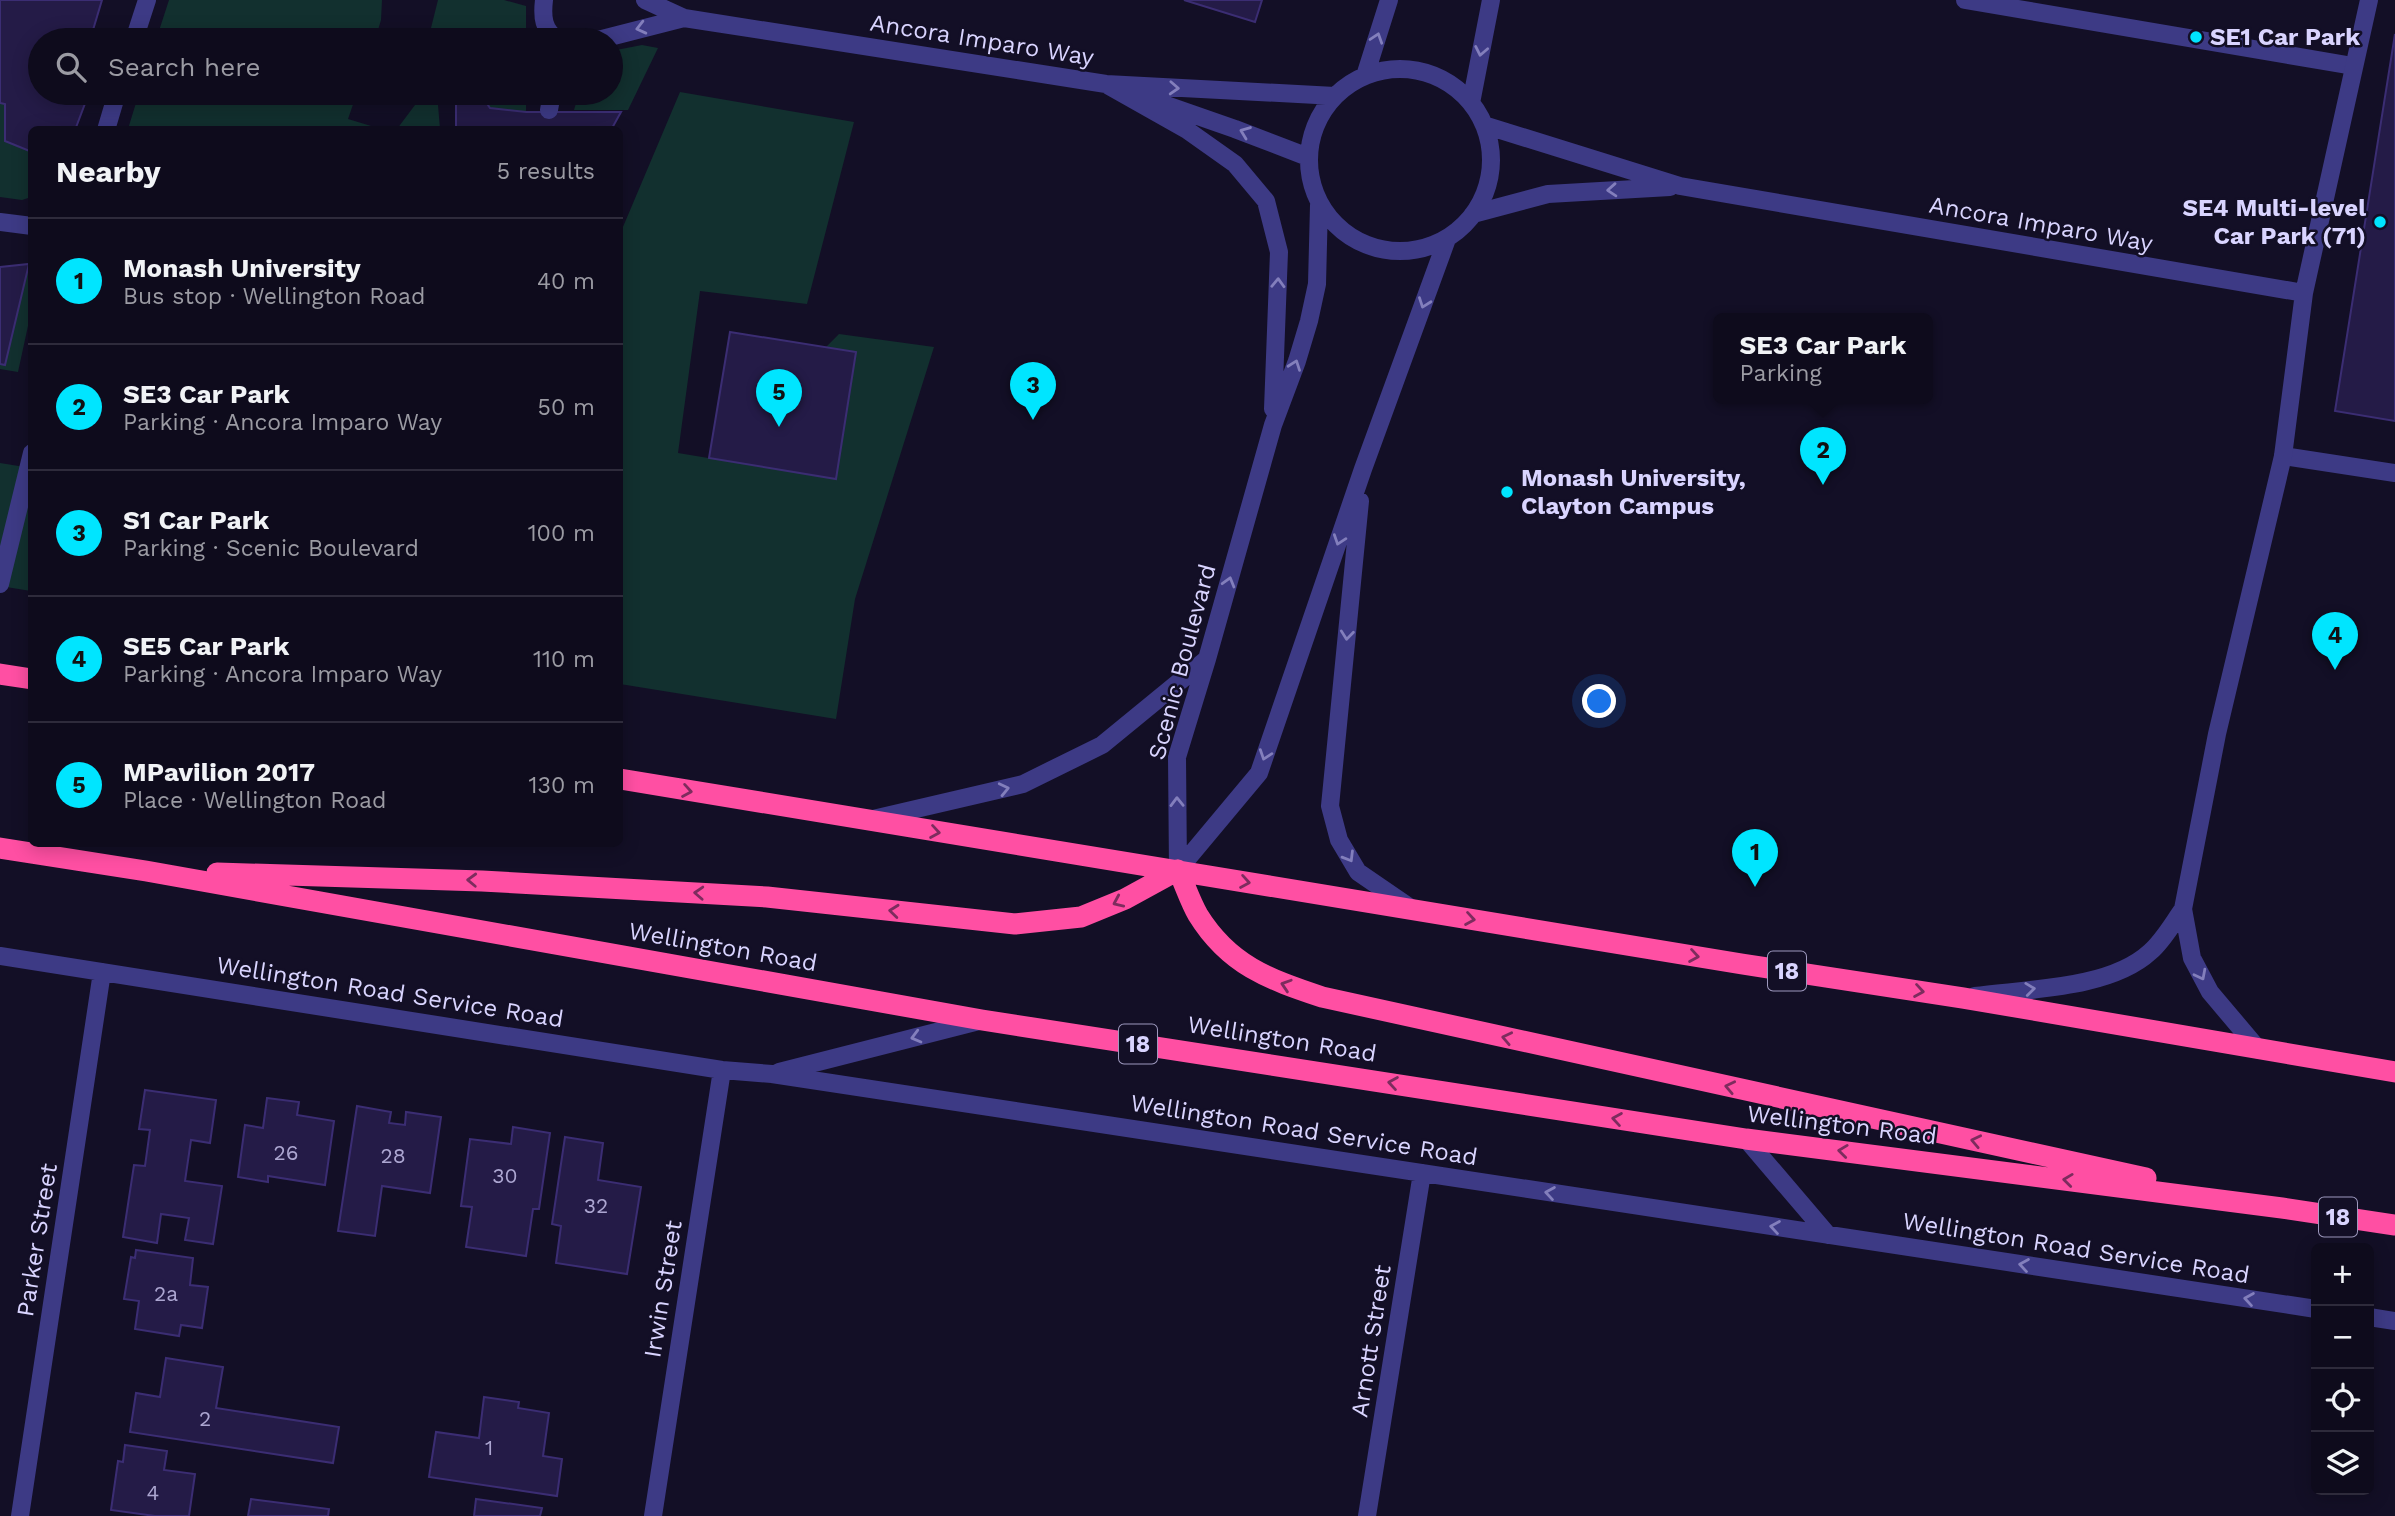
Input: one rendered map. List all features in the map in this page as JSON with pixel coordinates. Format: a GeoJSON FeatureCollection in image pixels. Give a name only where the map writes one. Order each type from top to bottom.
{"type":"FeatureCollection","features":[{"type":"Feature","properties":{"kind":"highway"},"geometry":{"type":"LineString","coordinates":[[0,674],[28,678]]}},
{"type":"Feature","properties":{"kind":"highway","name":"18"},"geometry":{"type":"LineString","coordinates":[[623,780],[1963,998],[2395,1072]]}},
{"type":"Feature","properties":{"kind":"highway","name":"Wellington Road"},"geometry":{"type":"LineString","coordinates":[[0,848],[146,871],[982,1020],[1746,1139],[2395,1225]]}},
{"type":"Feature","properties":{"kind":"highway"},"geometry":{"type":"LineString","coordinates":[[146,871],[482,881],[767,897],[1015,924],[1081,917],[1125,899],[1178,870],[1197,914],[1223,948],[1274,981],[1322,997],[2282,1208]]}},
{"type":"Feature","properties":{"kind":"street"},"geometry":{"type":"LineString","coordinates":[[138,28],[147,0]]}},
{"type":"Feature","properties":{"kind":"street"},"geometry":{"type":"LineString","coordinates":[[544,0],[543,18],[547,28]]}},
{"type":"Feature","properties":{"kind":"street","name":"Ancora Imparo Way"},"geometry":{"type":"LineString","coordinates":[[645,0],[684,18],[1106,84],[1335,96]]}},
{"type":"Feature","properties":{"kind":"street"},"geometry":{"type":"LineString","coordinates":[[1365,76],[1389,0]]}},
{"type":"Feature","properties":{"kind":"street"},"geometry":{"type":"LineString","coordinates":[[1471,103],[1490,0]]}},
{"type":"Feature","properties":{"kind":"street"},"geometry":{"type":"LineString","coordinates":[[1965,0],[2353,66]]}},
{"type":"Feature","properties":{"kind":"street"},"geometry":{"type":"LineString","coordinates":[[2259,1050],[2210,992],[2192,958],[2183,909],[2217,734],[2283,456],[2304,293],[2369,0]]}},
{"type":"Feature","properties":{"kind":"street","name":"Ancora Imparo Way"},"geometry":{"type":"LineString","coordinates":[[623,34],[684,18]]}},
{"type":"Feature","properties":{"kind":"street"},"geometry":{"type":"LineString","coordinates":[[1393,69],[1422,72],[1449,83],[1471,103],[1484,125],[1491,150],[1491,176],[1482,201],[1468,222],[1447,239],[1420,250],[1390,251],[1362,244],[1337,228],[1319,205],[1309,178],[1308,157],[1315,123],[1335,96],[1344,87],[1365,76],[1393,69]]}},
{"type":"Feature","properties":{"kind":"street"},"geometry":{"type":"LineString","coordinates":[[1106,84],[1187,130],[1235,164],[1266,201],[1279,252],[1273,425]]}},
{"type":"Feature","properties":{"kind":"street","name":"Ancora Imparo Way"},"geometry":{"type":"LineString","coordinates":[[1106,84],[1308,157]]}},
{"type":"Feature","properties":{"kind":"street"},"geometry":{"type":"LineString","coordinates":[[107,126],[113,105]]}},
{"type":"Feature","properties":{"kind":"street","name":"Ancora Imparo Way"},"geometry":{"type":"LineString","coordinates":[[1484,125],[1680,186],[2304,293]]}},
{"type":"Feature","properties":{"kind":"street","name":"Ancora Imparo Way"},"geometry":{"type":"LineString","coordinates":[[1473,214],[1548,194],[1680,186]]}},
{"type":"Feature","properties":{"kind":"street","name":"Scenic Boulevard"},"geometry":{"type":"LineString","coordinates":[[1178,870],[1177,757],[1273,425],[1309,321],[1317,284],[1319,205]]}},
{"type":"Feature","properties":{"kind":"street"},"geometry":{"type":"LineString","coordinates":[[0,222],[28,226]]}},
{"type":"Feature","properties":{"kind":"street"},"geometry":{"type":"LineString","coordinates":[[1178,870],[1259,773],[1363,469],[1447,239]]}},
{"type":"Feature","properties":{"kind":"street"},"geometry":{"type":"LineString","coordinates":[[2283,456],[2395,473]]}},
{"type":"Feature","properties":{"kind":"street"},"geometry":{"type":"LineString","coordinates":[[0,584],[28,469]]}},
{"type":"Feature","properties":{"kind":"street"},"geometry":{"type":"LineString","coordinates":[[1363,469],[1330,806],[1339,840],[1358,872],[1412,909]]}},
{"type":"Feature","properties":{"kind":"street"},"geometry":{"type":"LineString","coordinates":[[866,821],[1023,784],[1102,745],[1207,659]]}},
{"type":"Feature","properties":{"kind":"street"},"geometry":{"type":"LineString","coordinates":[[1963,998],[2093,981],[2117,974],[2151,952],[2183,909]]}},
{"type":"Feature","properties":{"kind":"street","name":"Wellington Road Service Road"},"geometry":{"type":"LineString","coordinates":[[0,956],[722,1070],[772,1074],[2311,1308]]}},
{"type":"Feature","properties":{"kind":"street","name":"Parker Street"},"geometry":{"type":"LineString","coordinates":[[20,1516],[102,972]]}},
{"type":"Feature","properties":{"kind":"street","name":"Wellington Road Service Road"},"geometry":{"type":"LineString","coordinates":[[772,1074],[982,1020]]}},
{"type":"Feature","properties":{"kind":"street","name":"Irwin Street"},"geometry":{"type":"LineString","coordinates":[[653,1516],[722,1070]]}},
{"type":"Feature","properties":{"kind":"street"},"geometry":{"type":"LineString","coordinates":[[1746,1139],[1828,1235]]}},
{"type":"Feature","properties":{"kind":"street","name":"Arnott Street"},"geometry":{"type":"LineString","coordinates":[[1367,1516],[1422,1173]]}},
{"type":"Feature","properties":{"kind":"street"},"geometry":{"type":"LineString","coordinates":[[2374,1318],[2395,1321]]}},
{"type":"Feature","properties":{"kind":"green space"},"geometry":{"type":"Polygon","coordinates":[[[169,0],[382,0],[379,28],[160,28],[169,0]]]}},
{"type":"Feature","properties":{"kind":"green space"},"geometry":{"type":"Polygon","coordinates":[[[438,0],[504,0],[526,6],[526,28],[431,28],[438,0]]]}},
{"type":"Feature","properties":{"kind":"green space"},"geometry":{"type":"Polygon","coordinates":[[[642,45],[658,48],[628,110],[574,110],[575,105],[623,105],[623,49],[642,45]]]}},
{"type":"Feature","properties":{"kind":"green space"},"geometry":{"type":"Polygon","coordinates":[[[680,92],[854,122],[807,304],[700,291],[678,453],[836,479],[856,353],[826,347],[839,334],[934,347],[855,599],[836,719],[623,684],[623,227],[680,92]]]}},
{"type":"Feature","properties":{"kind":"green space"},"geometry":{"type":"Polygon","coordinates":[[[0,104],[5,104],[28,146],[28,198],[22,200],[0,197],[0,104]]]}},
{"type":"Feature","properties":{"kind":"green space"},"geometry":{"type":"Polygon","coordinates":[[[135,105],[353,105],[348,119],[371,126],[129,126],[135,105]]]}},
{"type":"Feature","properties":{"kind":"green space"},"geometry":{"type":"Polygon","coordinates":[[[415,105],[438,105],[440,126],[399,126],[415,105]]]}},
{"type":"Feature","properties":{"kind":"green space"},"geometry":{"type":"Polygon","coordinates":[[[488,105],[526,105],[526,112],[490,108],[488,105]]]}},
{"type":"Feature","properties":{"kind":"green space"},"geometry":{"type":"Polygon","coordinates":[[[28,269],[28,326],[18,372],[0,369],[0,364],[5,364],[28,269]]]}},
{"type":"Feature","properties":{"kind":"green space"},"geometry":{"type":"Polygon","coordinates":[[[0,463],[28,468],[28,591],[0,586],[0,463]]]}},
{"type":"Feature","properties":{"kind":"building"},"geometry":{"type":"Polygon","coordinates":[[[0,0],[102,0],[94,28],[28,28],[28,105],[84,105],[77,126],[28,126],[28,150],[5,141],[5,104],[0,103],[0,0]]]}},
{"type":"Feature","properties":{"kind":"building"},"geometry":{"type":"Polygon","coordinates":[[[1184,0],[1262,0],[1255,22],[1184,0]]]}},
{"type":"Feature","properties":{"kind":"building","name":"SE4 Multi-level Car Park (71)"},"geometry":{"type":"Polygon","coordinates":[[[2395,34],[2395,421],[2335,411],[2395,34]]]}},
{"type":"Feature","properties":{"kind":"building"},"geometry":{"type":"Polygon","coordinates":[[[456,105],[488,105],[490,108],[526,112],[621,112],[613,126],[456,126],[456,105]]]}},
{"type":"Feature","properties":{"kind":"building"},"geometry":{"type":"Polygon","coordinates":[[[28,264],[5,365],[0,364],[0,267],[28,264]]]}},
{"type":"Feature","properties":{"kind":"building"},"geometry":{"type":"Polygon","coordinates":[[[730,332],[856,352],[836,479],[709,458],[730,332]]]}},
{"type":"Feature","properties":{"kind":"building"},"geometry":{"type":"Polygon","coordinates":[[[145,1090],[216,1100],[210,1143],[191,1140],[185,1181],[222,1186],[213,1244],[185,1240],[189,1218],[161,1214],[157,1243],[123,1237],[134,1165],[145,1166],[150,1130],[139,1129],[145,1090]]]}},
{"type":"Feature","properties":{"kind":"building"},"geometry":{"type":"Polygon","coordinates":[[[267,1098],[299,1102],[297,1115],[334,1121],[325,1185],[268,1176],[268,1182],[238,1177],[245,1125],[263,1128],[267,1098]]]}},
{"type":"Feature","properties":{"kind":"building"},"geometry":{"type":"Polygon","coordinates":[[[357,1106],[391,1112],[389,1123],[405,1125],[406,1112],[441,1117],[430,1193],[382,1186],[375,1236],[338,1231],[357,1106]]]}},
{"type":"Feature","properties":{"kind":"building"},"geometry":{"type":"Polygon","coordinates":[[[513,1127],[550,1133],[539,1209],[533,1209],[526,1256],[466,1247],[472,1207],[461,1206],[470,1139],[511,1144],[513,1127]]]}},
{"type":"Feature","properties":{"kind":"building"},"geometry":{"type":"Polygon","coordinates":[[[565,1137],[603,1143],[598,1180],[641,1187],[627,1274],[556,1263],[561,1226],[552,1224],[565,1137]]]}},
{"type":"Feature","properties":{"kind":"building"},"geometry":{"type":"Polygon","coordinates":[[[136,1250],[193,1258],[190,1285],[208,1287],[202,1328],[181,1325],[179,1336],[135,1329],[139,1301],[124,1299],[131,1257],[135,1258],[136,1250]]]}},
{"type":"Feature","properties":{"kind":"building"},"geometry":{"type":"Polygon","coordinates":[[[166,1358],[223,1367],[216,1408],[339,1427],[333,1463],[130,1432],[136,1393],[160,1397],[166,1358]]]}},
{"type":"Feature","properties":{"kind":"building"},"geometry":{"type":"Polygon","coordinates":[[[484,1397],[519,1402],[518,1408],[549,1413],[543,1456],[562,1459],[557,1496],[429,1477],[436,1432],[479,1438],[484,1397]]]}},
{"type":"Feature","properties":{"kind":"building"},"geometry":{"type":"Polygon","coordinates":[[[125,1445],[167,1451],[164,1470],[195,1474],[189,1516],[155,1516],[111,1510],[118,1461],[123,1462],[125,1445]]]}},
{"type":"Feature","properties":{"kind":"building"},"geometry":{"type":"Polygon","coordinates":[[[251,1499],[329,1509],[328,1516],[248,1516],[251,1499]]]}},
{"type":"Feature","properties":{"kind":"building"},"geometry":{"type":"Polygon","coordinates":[[[476,1499],[542,1508],[540,1516],[474,1516],[476,1499]]]}},
{"type":"Feature","properties":{"kind":"place","name":"SE1 Car Park"},"geometry":{"type":"Point","coordinates":[2196,37]}},
{"type":"Feature","properties":{"kind":"place","name":"SE4 Multi-level Car Park (71)"},"geometry":{"type":"Point","coordinates":[2380,222]}},
{"type":"Feature","properties":{"kind":"place","name":"S1 Car Park"},"geometry":{"type":"Point","coordinates":[1033,420]}},
{"type":"Feature","properties":{"kind":"place","name":"MPavilion 2017"},"geometry":{"type":"Point","coordinates":[779,427]}},
{"type":"Feature","properties":{"kind":"place","name":"SE3 Car Park"},"geometry":{"type":"Point","coordinates":[1823,485]}},
{"type":"Feature","properties":{"kind":"place","name":"Monash University, Clayton Campus"},"geometry":{"type":"Point","coordinates":[1507,492]}},
{"type":"Feature","properties":{"kind":"place","name":"SE5 Car Park"},"geometry":{"type":"Point","coordinates":[2335,670]}},
{"type":"Feature","properties":{"kind":"place","name":"Monash University"},"geometry":{"type":"Point","coordinates":[1755,887]}}]}
